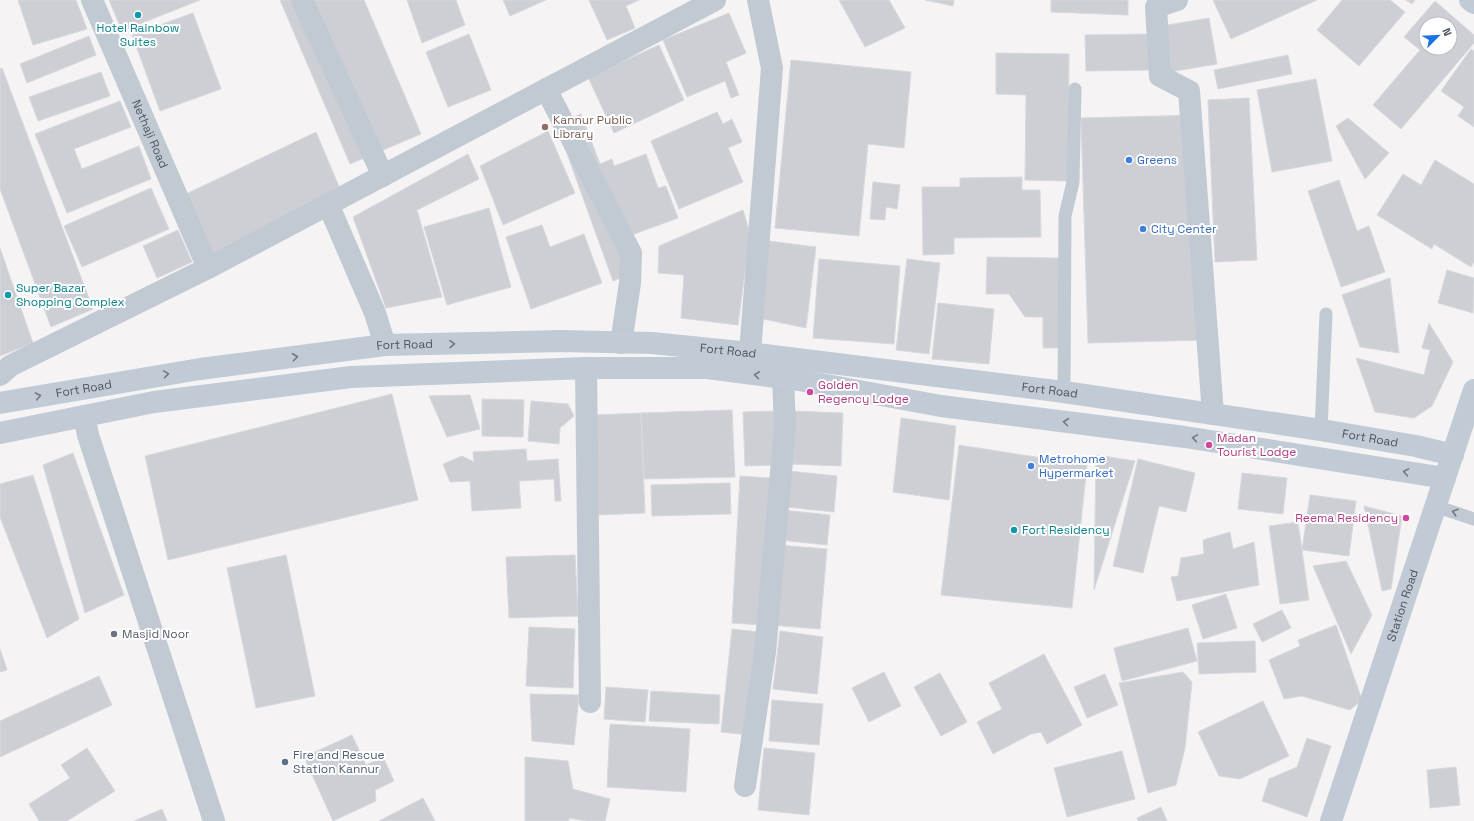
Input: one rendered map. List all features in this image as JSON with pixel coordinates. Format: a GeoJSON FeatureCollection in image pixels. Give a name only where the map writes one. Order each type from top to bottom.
{"type":"FeatureCollection","features":[{"type":"Feature","properties":{"kind":"main road"},"geometry":{"type":"LineString","coordinates":[[1470,0],[1474,3]]}},
{"type":"Feature","properties":{"kind":"main road","name":"Fort Road"},"geometry":{"type":"LineString","coordinates":[[0,403],[200,369],[385,345],[560,341],[652,344],[750,353],[1064,392],[1321,430],[1416,446],[1452,455]]}},
{"type":"Feature","properties":{"kind":"main road"},"geometry":{"type":"LineString","coordinates":[[385,345],[391,375]]}},
{"type":"Feature","properties":{"kind":"main road","name":"Fort Road"},"geometry":{"type":"LineString","coordinates":[[0,433],[154,402],[351,377],[586,368],[707,368],[783,378],[941,406],[1185,437],[1444,478]]}},
{"type":"Feature","properties":{"kind":"main road"},"geometry":{"type":"LineString","coordinates":[[941,406],[943,377]]}},
{"type":"Feature","properties":{"kind":"main road"},"geometry":{"type":"LineString","coordinates":[[78,389],[84,416]]}},
{"type":"Feature","properties":{"kind":"main road","name":"Station Road"},"geometry":{"type":"LineString","coordinates":[[1331,821],[1474,390]]}},
{"type":"Feature","properties":{"kind":"street","name":"Nethaji Road"},"geometry":{"type":"LineString","coordinates":[[92,0],[208,268]]}},
{"type":"Feature","properties":{"kind":"street"},"geometry":{"type":"LineString","coordinates":[[302,0],[382,176]]}},
{"type":"Feature","properties":{"kind":"street"},"geometry":{"type":"LineString","coordinates":[[0,375],[10,366],[208,268],[715,0]]}},
{"type":"Feature","properties":{"kind":"street"},"geometry":{"type":"LineString","coordinates":[[750,353],[772,68],[758,0]]}},
{"type":"Feature","properties":{"kind":"street"},"geometry":{"type":"LineString","coordinates":[[1177,0],[1156,7],[1160,76],[1189,91],[1213,414]]}},
{"type":"Feature","properties":{"kind":"street"},"geometry":{"type":"LineString","coordinates":[[546,89],[631,253],[630,283],[621,343]]}},
{"type":"Feature","properties":{"kind":"street"},"geometry":{"type":"LineString","coordinates":[[328,204],[375,313],[385,345]]}},
{"type":"Feature","properties":{"kind":"street"},"geometry":{"type":"LineString","coordinates":[[586,368],[590,702]]}},
{"type":"Feature","properties":{"kind":"street"},"geometry":{"type":"LineString","coordinates":[[745,786],[765,652],[785,427],[783,378]]}},
{"type":"Feature","properties":{"kind":"street"},"geometry":{"type":"LineString","coordinates":[[84,416],[88,435],[214,821]]}},
{"type":"Feature","properties":{"kind":"lane"},"geometry":{"type":"LineString","coordinates":[[1064,392],[1065,216],[1073,182],[1075,89]]}},
{"type":"Feature","properties":{"kind":"lane"},"geometry":{"type":"LineString","coordinates":[[1321,430],[1326,314]]}},
{"type":"Feature","properties":{"kind":"lane"},"geometry":{"type":"LineString","coordinates":[[1435,506],[1474,519]]}},
{"type":"Feature","properties":{"kind":"building"},"geometry":{"type":"Polygon","coordinates":[[[18,0],[76,0],[87,29],[33,45],[18,0]]]}},
{"type":"Feature","properties":{"kind":"building","name":"Hotel Rainbow Suites"},"geometry":{"type":"Polygon","coordinates":[[[109,0],[200,0],[122,31],[109,0]]]}},
{"type":"Feature","properties":{"kind":"building"},"geometry":{"type":"Polygon","coordinates":[[[280,0],[364,0],[421,134],[350,164],[280,0]]]}},
{"type":"Feature","properties":{"kind":"building"},"geometry":{"type":"Polygon","coordinates":[[[407,0],[456,0],[465,25],[422,43],[407,0]]]}},
{"type":"Feature","properties":{"kind":"building"},"geometry":{"type":"Polygon","coordinates":[[[503,0],[546,0],[510,16],[503,0]]]}},
{"type":"Feature","properties":{"kind":"building"},"geometry":{"type":"Polygon","coordinates":[[[589,0],[639,0],[626,6],[635,28],[607,40],[589,0]]]}},
{"type":"Feature","properties":{"kind":"building"},"geometry":{"type":"Polygon","coordinates":[[[839,0],[889,0],[905,28],[865,47],[839,0]]]}},
{"type":"Feature","properties":{"kind":"building"},"geometry":{"type":"Polygon","coordinates":[[[925,0],[954,0],[953,6],[925,0]]]}},
{"type":"Feature","properties":{"kind":"building"},"geometry":{"type":"Polygon","coordinates":[[[1051,0],[1128,0],[1128,15],[1051,12],[1051,0]]]}},
{"type":"Feature","properties":{"kind":"building"},"geometry":{"type":"Polygon","coordinates":[[[1213,0],[1317,0],[1231,39],[1213,0]]]}},
{"type":"Feature","properties":{"kind":"building"},"geometry":{"type":"Polygon","coordinates":[[[1342,0],[1390,0],[1405,12],[1359,66],[1317,30],[1342,0]]]}},
{"type":"Feature","properties":{"kind":"building"},"geometry":{"type":"Polygon","coordinates":[[[1406,0],[1415,0],[1412,4],[1406,0]]]}},
{"type":"Feature","properties":{"kind":"building"},"geometry":{"type":"Polygon","coordinates":[[[1435,1],[1452,16],[1422,16],[1435,1]]]}},
{"type":"Feature","properties":{"kind":"building"},"geometry":{"type":"Polygon","coordinates":[[[193,13],[221,89],[160,111],[132,35],[193,13]]]}},
{"type":"Feature","properties":{"kind":"building"},"geometry":{"type":"Polygon","coordinates":[[[729,13],[746,53],[726,62],[739,95],[731,98],[725,81],[687,97],[663,40],[729,13]]]}},
{"type":"Feature","properties":{"kind":"building"},"geometry":{"type":"Polygon","coordinates":[[[1209,18],[1217,64],[1170,72],[1162,26],[1209,18]]]}},
{"type":"Feature","properties":{"kind":"building"},"geometry":{"type":"Polygon","coordinates":[[[1418,21],[1418,48],[1404,37],[1418,21]]]}},
{"type":"Feature","properties":{"kind":"building"},"geometry":{"type":"Polygon","coordinates":[[[1458,21],[1474,35],[1474,43],[1401,129],[1373,105],[1418,52],[1418,56],[1458,56],[1458,21]]]}},
{"type":"Feature","properties":{"kind":"building"},"geometry":{"type":"Polygon","coordinates":[[[469,34],[491,90],[448,107],[426,52],[469,34]]]}},
{"type":"Feature","properties":{"kind":"building"},"geometry":{"type":"Polygon","coordinates":[[[1149,34],[1150,70],[1086,71],[1085,35],[1149,34]]]}},
{"type":"Feature","properties":{"kind":"building"},"geometry":{"type":"Polygon","coordinates":[[[89,36],[96,55],[27,83],[20,64],[89,36]]]}},
{"type":"Feature","properties":{"kind":"building"},"geometry":{"type":"Polygon","coordinates":[[[659,45],[684,100],[614,133],[588,77],[659,45]]]}},
{"type":"Feature","properties":{"kind":"building"},"geometry":{"type":"Polygon","coordinates":[[[1471,49],[1474,51],[1474,127],[1458,116],[1464,107],[1441,91],[1471,49]]]}},
{"type":"Feature","properties":{"kind":"building"},"geometry":{"type":"Polygon","coordinates":[[[996,53],[1069,54],[1068,181],[1025,180],[1026,95],[996,94],[996,53]]]}},
{"type":"Feature","properties":{"kind":"building"},"geometry":{"type":"Polygon","coordinates":[[[1288,55],[1292,74],[1218,89],[1214,70],[1288,55]]]}},
{"type":"Feature","properties":{"kind":"building"},"geometry":{"type":"Polygon","coordinates":[[[791,60],[911,72],[904,148],[868,144],[859,236],[775,228],[791,60]]]}},
{"type":"Feature","properties":{"kind":"building"},"geometry":{"type":"Polygon","coordinates":[[[2,68],[93,309],[51,327],[0,189],[0,69],[2,68]]]}},
{"type":"Feature","properties":{"kind":"building"},"geometry":{"type":"Polygon","coordinates":[[[101,72],[110,96],[38,121],[29,97],[101,72]]]}},
{"type":"Feature","properties":{"kind":"building"},"geometry":{"type":"Polygon","coordinates":[[[1316,79],[1332,161],[1272,172],[1257,90],[1316,79]]]}},
{"type":"Feature","properties":{"kind":"building"},"geometry":{"type":"Polygon","coordinates":[[[1249,98],[1257,260],[1215,262],[1208,100],[1249,98]]]}},
{"type":"Feature","properties":{"kind":"building"},"geometry":{"type":"Polygon","coordinates":[[[120,101],[131,127],[74,149],[82,169],[139,146],[151,179],[67,213],[35,134],[120,101]]]}},
{"type":"Feature","properties":{"kind":"building"},"geometry":{"type":"Polygon","coordinates":[[[717,112],[723,124],[732,119],[742,142],[728,148],[743,182],[679,209],[651,141],[717,112]]]}},
{"type":"Feature","properties":{"kind":"building"},"geometry":{"type":"Polygon","coordinates":[[[581,114],[600,164],[612,159],[614,166],[646,154],[658,188],[666,186],[678,218],[618,240],[631,274],[613,281],[556,123],[581,114]]]}},
{"type":"Feature","properties":{"kind":"building","name":"City Center"},"geometry":{"type":"Polygon","coordinates":[[[1199,115],[1205,340],[1088,343],[1081,118],[1199,115]]]}},
{"type":"Feature","properties":{"kind":"building"},"geometry":{"type":"Polygon","coordinates":[[[1348,118],[1389,153],[1365,179],[1336,126],[1348,118]]]}},
{"type":"Feature","properties":{"kind":"building"},"geometry":{"type":"Polygon","coordinates":[[[548,131],[575,193],[503,225],[480,166],[548,131]]]}},
{"type":"Feature","properties":{"kind":"building"},"geometry":{"type":"Polygon","coordinates":[[[316,132],[341,191],[211,257],[184,195],[316,132]]]}},
{"type":"Feature","properties":{"kind":"building"},"geometry":{"type":"Polygon","coordinates":[[[468,154],[479,179],[417,210],[442,297],[386,308],[353,217],[468,154]]]}},
{"type":"Feature","properties":{"kind":"building"},"geometry":{"type":"Polygon","coordinates":[[[1435,160],[1474,184],[1474,262],[1471,267],[1434,244],[1432,249],[1377,215],[1403,174],[1421,185],[1435,160]]]}},
{"type":"Feature","properties":{"kind":"building"},"geometry":{"type":"Polygon","coordinates":[[[1022,177],[1022,190],[1040,190],[1041,237],[954,238],[954,254],[923,255],[922,187],[960,187],[960,178],[1022,177]]]}},
{"type":"Feature","properties":{"kind":"building"},"geometry":{"type":"Polygon","coordinates":[[[1339,180],[1357,231],[1369,226],[1385,272],[1341,287],[1308,191],[1339,180]]]}},
{"type":"Feature","properties":{"kind":"building"},"geometry":{"type":"Polygon","coordinates":[[[873,182],[900,185],[897,209],[886,207],[885,220],[870,219],[873,182]]]}},
{"type":"Feature","properties":{"kind":"building"},"geometry":{"type":"Polygon","coordinates":[[[151,188],[169,229],[82,267],[64,226],[151,188]]]}},
{"type":"Feature","properties":{"kind":"building"},"geometry":{"type":"Polygon","coordinates":[[[489,208],[511,287],[447,305],[424,227],[489,208]]]}},
{"type":"Feature","properties":{"kind":"building"},"geometry":{"type":"Polygon","coordinates":[[[743,210],[750,234],[738,325],[681,318],[684,275],[658,273],[659,246],[743,210]]]}},
{"type":"Feature","properties":{"kind":"building"},"geometry":{"type":"Polygon","coordinates":[[[542,225],[550,247],[584,234],[602,283],[531,309],[506,237],[542,225]]]}},
{"type":"Feature","properties":{"kind":"building"},"geometry":{"type":"Polygon","coordinates":[[[178,230],[192,262],[157,278],[143,246],[178,230]]]}},
{"type":"Feature","properties":{"kind":"building"},"geometry":{"type":"Polygon","coordinates":[[[769,241],[816,247],[806,328],[763,319],[769,241]]]}},
{"type":"Feature","properties":{"kind":"building","name":"Super Bazar Shopping Complex"},"geometry":{"type":"Polygon","coordinates":[[[0,248],[33,343],[0,356],[0,248]]]}},
{"type":"Feature","properties":{"kind":"building"},"geometry":{"type":"Polygon","coordinates":[[[987,257],[1061,258],[1061,348],[1043,348],[1043,317],[1025,317],[1009,294],[986,294],[987,257]]]}},
{"type":"Feature","properties":{"kind":"building"},"geometry":{"type":"Polygon","coordinates":[[[819,259],[900,266],[894,344],[813,338],[819,259]]]}},
{"type":"Feature","properties":{"kind":"building"},"geometry":{"type":"Polygon","coordinates":[[[907,259],[940,263],[929,354],[896,350],[907,259]]]}},
{"type":"Feature","properties":{"kind":"building"},"geometry":{"type":"Polygon","coordinates":[[[1447,270],[1474,278],[1473,313],[1438,303],[1447,270]]]}},
{"type":"Feature","properties":{"kind":"building"},"geometry":{"type":"Polygon","coordinates":[[[1390,278],[1399,353],[1360,347],[1342,295],[1390,278]]]}},
{"type":"Feature","properties":{"kind":"building"},"geometry":{"type":"Polygon","coordinates":[[[938,303],[994,309],[989,364],[932,359],[938,303]]]}},
{"type":"Feature","properties":{"kind":"building"},"geometry":{"type":"Polygon","coordinates":[[[1429,323],[1453,362],[1432,406],[1414,418],[1375,412],[1356,358],[1424,375],[1430,350],[1422,348],[1429,323]]]}},
{"type":"Feature","properties":{"kind":"building"},"geometry":{"type":"Polygon","coordinates":[[[392,394],[418,500],[168,560],[145,456],[392,394]]]}},
{"type":"Feature","properties":{"kind":"building"},"geometry":{"type":"Polygon","coordinates":[[[470,395],[480,429],[447,437],[429,396],[470,395]]]}},
{"type":"Feature","properties":{"kind":"building"},"geometry":{"type":"Polygon","coordinates":[[[482,399],[524,400],[523,437],[482,436],[482,399]]]}},
{"type":"Feature","properties":{"kind":"building"},"geometry":{"type":"Polygon","coordinates":[[[531,401],[568,404],[574,416],[560,428],[559,444],[528,441],[531,401]]]}},
{"type":"Feature","properties":{"kind":"building"},"geometry":{"type":"Polygon","coordinates":[[[732,410],[735,477],[644,479],[641,413],[732,410]]]}},
{"type":"Feature","properties":{"kind":"building"},"geometry":{"type":"Polygon","coordinates":[[[774,411],[776,465],[745,466],[743,412],[774,411]]]}},
{"type":"Feature","properties":{"kind":"building"},"geometry":{"type":"Polygon","coordinates":[[[792,411],[843,413],[841,466],[790,464],[792,411]]]}},
{"type":"Feature","properties":{"kind":"building"},"geometry":{"type":"Polygon","coordinates":[[[641,413],[645,513],[598,515],[594,415],[641,413]]]}},
{"type":"Feature","properties":{"kind":"building"},"geometry":{"type":"Polygon","coordinates":[[[901,418],[956,426],[949,500],[893,492],[901,418]]]}},
{"type":"Feature","properties":{"kind":"building","name":"Fort Residency"},"geometry":{"type":"Polygon","coordinates":[[[959,445],[1087,465],[1072,608],[941,595],[959,445]]]}},
{"type":"Feature","properties":{"kind":"building"},"geometry":{"type":"Polygon","coordinates":[[[526,449],[527,461],[558,459],[561,501],[555,501],[554,479],[519,481],[521,508],[472,511],[470,481],[450,482],[443,464],[462,456],[474,462],[473,452],[526,449]]]}},
{"type":"Feature","properties":{"kind":"building"},"geometry":{"type":"Polygon","coordinates":[[[73,453],[124,595],[85,613],[43,465],[73,453]]]}},
{"type":"Feature","properties":{"kind":"building"},"geometry":{"type":"Polygon","coordinates":[[[1096,455],[1135,461],[1094,590],[1096,455]]]}},
{"type":"Feature","properties":{"kind":"building"},"geometry":{"type":"Polygon","coordinates":[[[1138,459],[1195,473],[1186,512],[1159,506],[1143,573],[1113,566],[1138,459]]]}},
{"type":"Feature","properties":{"kind":"building"},"geometry":{"type":"Polygon","coordinates":[[[789,471],[837,476],[834,512],[786,507],[789,471]]]}},
{"type":"Feature","properties":{"kind":"building"},"geometry":{"type":"Polygon","coordinates":[[[1242,473],[1287,478],[1283,514],[1238,509],[1242,473]]]}},
{"type":"Feature","properties":{"kind":"building"},"geometry":{"type":"Polygon","coordinates":[[[33,475],[79,619],[47,638],[0,517],[0,484],[33,475]]]}},
{"type":"Feature","properties":{"kind":"building"},"geometry":{"type":"Polygon","coordinates":[[[740,476],[771,478],[762,625],[732,623],[740,476]]]}},
{"type":"Feature","properties":{"kind":"building"},"geometry":{"type":"Polygon","coordinates":[[[730,483],[731,514],[652,516],[651,485],[730,483]]]}},
{"type":"Feature","properties":{"kind":"building"},"geometry":{"type":"Polygon","coordinates":[[[1310,495],[1356,501],[1349,556],[1302,550],[1310,495]]]}},
{"type":"Feature","properties":{"kind":"building"},"geometry":{"type":"Polygon","coordinates":[[[1364,506],[1402,516],[1391,589],[1382,591],[1364,506]]]}},
{"type":"Feature","properties":{"kind":"building"},"geometry":{"type":"Polygon","coordinates":[[[783,510],[830,515],[827,545],[780,540],[783,510]]]}},
{"type":"Feature","properties":{"kind":"building"},"geometry":{"type":"Polygon","coordinates":[[[1298,522],[1309,600],[1280,604],[1269,526],[1298,522]]]}},
{"type":"Feature","properties":{"kind":"building"},"geometry":{"type":"Polygon","coordinates":[[[1230,532],[1233,549],[1254,542],[1259,585],[1177,601],[1171,577],[1178,576],[1181,558],[1204,554],[1203,540],[1230,532]]]}},
{"type":"Feature","properties":{"kind":"building"},"geometry":{"type":"Polygon","coordinates":[[[778,545],[827,549],[820,629],[771,625],[778,545]]]}},
{"type":"Feature","properties":{"kind":"building"},"geometry":{"type":"Polygon","coordinates":[[[286,555],[315,696],[256,708],[227,568],[286,555]]]}},
{"type":"Feature","properties":{"kind":"building"},"geometry":{"type":"Polygon","coordinates":[[[575,555],[578,616],[509,618],[506,557],[575,555]]]}},
{"type":"Feature","properties":{"kind":"building"},"geometry":{"type":"Polygon","coordinates":[[[1346,561],[1372,615],[1351,654],[1313,566],[1346,561]]]}},
{"type":"Feature","properties":{"kind":"building"},"geometry":{"type":"Polygon","coordinates":[[[1226,594],[1237,628],[1203,639],[1192,605],[1226,594]]]}},
{"type":"Feature","properties":{"kind":"building"},"geometry":{"type":"Polygon","coordinates":[[[1282,610],[1291,628],[1262,642],[1253,624],[1282,610]]]}},
{"type":"Feature","properties":{"kind":"building"},"geometry":{"type":"Polygon","coordinates":[[[1336,625],[1362,700],[1350,710],[1302,696],[1284,699],[1269,660],[1300,646],[1298,640],[1336,625]]]}},
{"type":"Feature","properties":{"kind":"building"},"geometry":{"type":"Polygon","coordinates":[[[529,627],[575,629],[573,688],[526,686],[529,627]]]}},
{"type":"Feature","properties":{"kind":"building"},"geometry":{"type":"Polygon","coordinates":[[[1188,628],[1197,661],[1122,681],[1114,648],[1188,628]]]}},
{"type":"Feature","properties":{"kind":"building"},"geometry":{"type":"Polygon","coordinates":[[[732,629],[760,632],[750,735],[721,732],[732,629]]]}},
{"type":"Feature","properties":{"kind":"building"},"geometry":{"type":"Polygon","coordinates":[[[780,631],[823,637],[817,694],[773,689],[780,631]]]}},
{"type":"Feature","properties":{"kind":"building"},"geometry":{"type":"Polygon","coordinates":[[[1255,641],[1256,672],[1199,674],[1197,643],[1255,641]]]}},
{"type":"Feature","properties":{"kind":"building"},"geometry":{"type":"Polygon","coordinates":[[[0,649],[7,670],[0,672],[0,649]]]}},
{"type":"Feature","properties":{"kind":"building"},"geometry":{"type":"Polygon","coordinates":[[[1044,654],[1082,725],[1047,744],[1041,732],[1031,734],[993,754],[977,722],[1002,709],[989,683],[1044,654]]]}},
{"type":"Feature","properties":{"kind":"building"},"geometry":{"type":"Polygon","coordinates":[[[884,672],[901,706],[869,722],[852,688],[884,672]]]}},
{"type":"Feature","properties":{"kind":"building"},"geometry":{"type":"Polygon","coordinates":[[[1183,672],[1192,682],[1185,748],[1176,785],[1148,793],[1119,683],[1183,672]]]}},
{"type":"Feature","properties":{"kind":"building"},"geometry":{"type":"Polygon","coordinates":[[[940,673],[967,722],[941,736],[914,687],[940,673]]]}},
{"type":"Feature","properties":{"kind":"building"},"geometry":{"type":"Polygon","coordinates":[[[1105,674],[1118,705],[1087,718],[1074,687],[1105,674]]]}},
{"type":"Feature","properties":{"kind":"building"},"geometry":{"type":"Polygon","coordinates":[[[99,676],[112,705],[0,757],[0,721],[99,676]]]}},
{"type":"Feature","properties":{"kind":"building"},"geometry":{"type":"Polygon","coordinates":[[[606,687],[648,690],[645,722],[604,719],[606,687]]]}},
{"type":"Feature","properties":{"kind":"building"},"geometry":{"type":"Polygon","coordinates":[[[651,691],[720,695],[719,724],[649,721],[651,691]]]}},
{"type":"Feature","properties":{"kind":"building"},"geometry":{"type":"Polygon","coordinates":[[[530,694],[579,695],[574,745],[532,741],[530,694]]]}},
{"type":"Feature","properties":{"kind":"building"},"geometry":{"type":"Polygon","coordinates":[[[772,700],[823,704],[819,745],[769,741],[772,700]]]}},
{"type":"Feature","properties":{"kind":"building"},"geometry":{"type":"Polygon","coordinates":[[[1263,701],[1289,756],[1240,779],[1219,776],[1198,732],[1263,701]]]}},
{"type":"Feature","properties":{"kind":"building"},"geometry":{"type":"Polygon","coordinates":[[[610,724],[690,729],[686,792],[607,787],[610,724]]]}},
{"type":"Feature","properties":{"kind":"building"},"geometry":{"type":"Polygon","coordinates":[[[352,735],[366,765],[383,757],[394,781],[375,790],[376,801],[333,821],[304,757],[352,735]]]}},
{"type":"Feature","properties":{"kind":"building"},"geometry":{"type":"Polygon","coordinates":[[[1307,738],[1331,746],[1307,817],[1262,801],[1269,779],[1297,767],[1307,738]]]}},
{"type":"Feature","properties":{"kind":"building"},"geometry":{"type":"Polygon","coordinates":[[[87,748],[115,791],[67,821],[39,821],[29,804],[70,778],[61,765],[87,748]]]}},
{"type":"Feature","properties":{"kind":"building"},"geometry":{"type":"Polygon","coordinates":[[[764,748],[815,753],[809,815],[758,810],[764,748]]]}},
{"type":"Feature","properties":{"kind":"building"},"geometry":{"type":"Polygon","coordinates":[[[1122,751],[1135,799],[1067,817],[1054,768],[1122,751]]]}},
{"type":"Feature","properties":{"kind":"building"},"geometry":{"type":"Polygon","coordinates":[[[525,757],[568,761],[573,789],[610,799],[605,821],[586,821],[569,818],[569,821],[525,821],[525,757]]]}},
{"type":"Feature","properties":{"kind":"building"},"geometry":{"type":"Polygon","coordinates":[[[1456,767],[1460,805],[1430,808],[1427,770],[1456,767]]]}},
{"type":"Feature","properties":{"kind":"building"},"geometry":{"type":"Polygon","coordinates":[[[423,798],[435,821],[379,821],[423,798]]]}},
{"type":"Feature","properties":{"kind":"building"},"geometry":{"type":"Polygon","coordinates":[[[1161,807],[1167,821],[1138,821],[1137,818],[1161,807]]]}},
{"type":"Feature","properties":{"kind":"building"},"geometry":{"type":"Polygon","coordinates":[[[162,809],[167,821],[134,821],[162,809]]]}},
{"type":"Feature","properties":{"kind":"place","name":"Hotel Rainbow Suites"},"geometry":{"type":"Point","coordinates":[138,15]}},
{"type":"Feature","properties":{"kind":"place","name":"Kannur Public Library"},"geometry":{"type":"Point","coordinates":[545,127]}},
{"type":"Feature","properties":{"kind":"place","name":"Greens"},"geometry":{"type":"Point","coordinates":[1129,160]}},
{"type":"Feature","properties":{"kind":"place","name":"City Center"},"geometry":{"type":"Point","coordinates":[1143,229]}},
{"type":"Feature","properties":{"kind":"place","name":"Super Bazar Shopping Complex"},"geometry":{"type":"Point","coordinates":[8,295]}},
{"type":"Feature","properties":{"kind":"place","name":"Golden Regency Lodge"},"geometry":{"type":"Point","coordinates":[810,392]}},
{"type":"Feature","properties":{"kind":"place","name":"Madan Tourist Lodge"},"geometry":{"type":"Point","coordinates":[1209,445]}},
{"type":"Feature","properties":{"kind":"place","name":"Metrohome Hypermarket"},"geometry":{"type":"Point","coordinates":[1031,466]}},
{"type":"Feature","properties":{"kind":"place","name":"Reema Residency"},"geometry":{"type":"Point","coordinates":[1406,518]}},
{"type":"Feature","properties":{"kind":"place","name":"Fort Residency"},"geometry":{"type":"Point","coordinates":[1014,530]}},
{"type":"Feature","properties":{"kind":"place","name":"Masjid Noor"},"geometry":{"type":"Point","coordinates":[114,634]}},
{"type":"Feature","properties":{"kind":"place","name":"Fire and Rescue Station Kannur"},"geometry":{"type":"Point","coordinates":[285,762]}}]}
